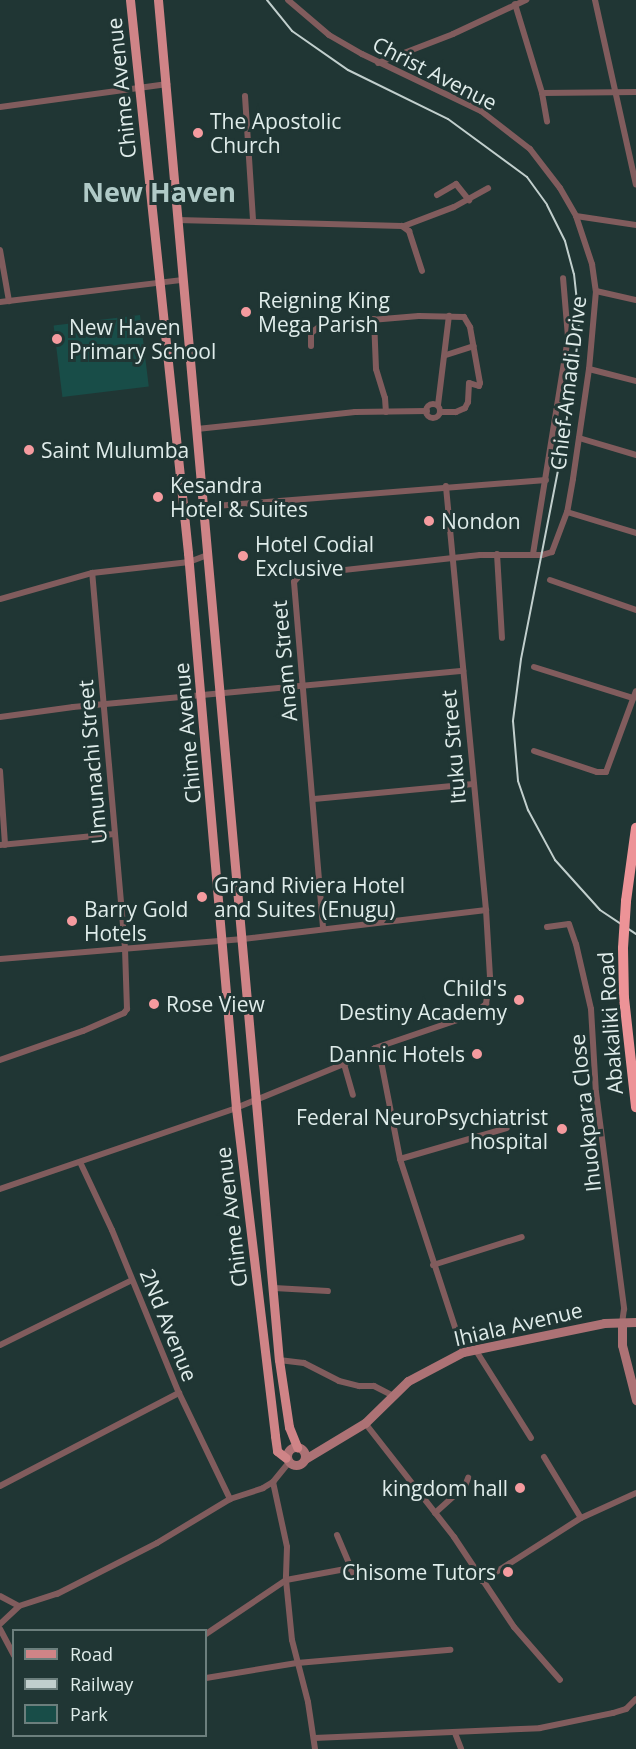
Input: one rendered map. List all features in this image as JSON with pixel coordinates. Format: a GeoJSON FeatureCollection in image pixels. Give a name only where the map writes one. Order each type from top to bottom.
{"type":"FeatureCollection","features":[{"type":"Feature","properties":{"kind":"highway","name":"Abakaliki Road"},"geometry":{"type":"LineString","coordinates":[[636,828],[626,901],[623,948],[624,998],[636,1107]]}},
{"type":"Feature","properties":{"kind":"main road","name":"Chime Avenue"},"geometry":{"type":"LineString","coordinates":[[130,0],[202,696],[236,1108],[277,1451],[287,1460]]}},
{"type":"Feature","properties":{"kind":"main road","name":"Chime Avenue"},"geometry":{"type":"LineString","coordinates":[[158,0],[279,1360],[289,1427],[299,1448]]}},
{"type":"Feature","properties":{"kind":"main road","name":"Ihiala Avenue"},"geometry":{"type":"LineString","coordinates":[[304,1459],[365,1423],[392,1395],[427,1369],[463,1352],[604,1323],[636,1322]]}},
{"type":"Feature","properties":{"kind":"main road"},"geometry":{"type":"LineString","coordinates":[[622,1323],[622,1345],[636,1400]]}},
{"type":"Feature","properties":{"kind":"main road"},"geometry":{"type":"LineString","coordinates":[[299,1448],[304,1459],[296,1466],[287,1460],[288,1450],[299,1448],[331,1445]]}},
{"type":"Feature","properties":{"kind":"street","name":"Christ Avenue"},"geometry":{"type":"LineString","coordinates":[[288,0],[329,36],[378,63],[471,106],[507,129],[544,166],[576,216]]}},
{"type":"Feature","properties":{"kind":"street"},"geometry":{"type":"LineString","coordinates":[[378,63],[453,34],[526,0]]}},
{"type":"Feature","properties":{"kind":"street"},"geometry":{"type":"LineString","coordinates":[[595,0],[636,185]]}},
{"type":"Feature","properties":{"kind":"street"},"geometry":{"type":"LineString","coordinates":[[515,4],[542,93],[547,122]]}},
{"type":"Feature","properties":{"kind":"street"},"geometry":{"type":"LineString","coordinates":[[0,107],[167,84]]}},
{"type":"Feature","properties":{"kind":"street"},"geometry":{"type":"LineString","coordinates":[[542,93],[636,92]]}},
{"type":"Feature","properties":{"kind":"street"},"geometry":{"type":"LineString","coordinates":[[245,96],[253,220]]}},
{"type":"Feature","properties":{"kind":"street"},"geometry":{"type":"LineString","coordinates":[[437,195],[456,184],[469,200]]}},
{"type":"Feature","properties":{"kind":"street"},"geometry":{"type":"LineString","coordinates":[[177,220],[253,220],[404,226],[469,200],[488,188]]}},
{"type":"Feature","properties":{"kind":"street"},"geometry":{"type":"LineString","coordinates":[[576,216],[636,225]]}},
{"type":"Feature","properties":{"kind":"street","name":"Chief Amadi Drive"},"geometry":{"type":"LineString","coordinates":[[552,552],[567,512],[589,369],[596,291],[592,264],[576,216]]}},
{"type":"Feature","properties":{"kind":"street"},"geometry":{"type":"LineString","coordinates":[[404,226],[409,231],[422,271]]}},
{"type":"Feature","properties":{"kind":"street"},"geometry":{"type":"LineString","coordinates":[[0,250],[9,301]]}},
{"type":"Feature","properties":{"kind":"street"},"geometry":{"type":"LineString","coordinates":[[533,554],[568,337],[563,278]]}},
{"type":"Feature","properties":{"kind":"street"},"geometry":{"type":"LineString","coordinates":[[0,302],[183,280]]}},
{"type":"Feature","properties":{"kind":"street"},"geometry":{"type":"LineString","coordinates":[[596,291],[636,300]]}},
{"type":"Feature","properties":{"kind":"street"},"geometry":{"type":"LineString","coordinates":[[197,429],[368,411],[426,411],[434,417],[440,412],[462,410],[468,402],[469,383],[479,386],[474,346],[467,320],[449,316],[374,319],[318,326],[309,338],[311,346]]}},
{"type":"Feature","properties":{"kind":"street"},"geometry":{"type":"LineString","coordinates":[[440,412],[438,405],[446,355],[449,316]]}},
{"type":"Feature","properties":{"kind":"street"},"geometry":{"type":"LineString","coordinates":[[374,319],[376,369],[385,398],[386,412]]}},
{"type":"Feature","properties":{"kind":"street"},"geometry":{"type":"LineString","coordinates":[[446,355],[474,346]]}},
{"type":"Feature","properties":{"kind":"street"},"geometry":{"type":"LineString","coordinates":[[589,369],[636,381]]}},
{"type":"Feature","properties":{"kind":"street"},"geometry":{"type":"LineString","coordinates":[[426,411],[430,405],[438,405]]}},
{"type":"Feature","properties":{"kind":"street"},"geometry":{"type":"LineString","coordinates":[[579,438],[636,455]]}},
{"type":"Feature","properties":{"kind":"street"},"geometry":{"type":"LineString","coordinates":[[203,507],[446,486],[546,480]]}},
{"type":"Feature","properties":{"kind":"street","name":"Ituku Street"},"geometry":{"type":"LineString","coordinates":[[375,1048],[472,1015],[486,1004],[490,977],[486,910],[446,486]]}},
{"type":"Feature","properties":{"kind":"street"},"geometry":{"type":"LineString","coordinates":[[567,512],[636,533]]}},
{"type":"Feature","properties":{"kind":"street","name":"Anam Street"},"geometry":{"type":"LineString","coordinates":[[323,928],[314,799],[295,604],[294,582],[296,577],[454,558],[552,552]]}},
{"type":"Feature","properties":{"kind":"street"},"geometry":{"type":"LineString","coordinates":[[497,554],[502,638]]}},
{"type":"Feature","properties":{"kind":"street"},"geometry":{"type":"LineString","coordinates":[[0,599],[92,573],[189,561],[207,555]]}},
{"type":"Feature","properties":{"kind":"street","name":"Umunachi Street"},"geometry":{"type":"LineString","coordinates":[[0,1060],[64,1039],[124,1013],[128,1002],[92,573]]}},
{"type":"Feature","properties":{"kind":"street"},"geometry":{"type":"LineString","coordinates":[[550,580],[636,610]]}},
{"type":"Feature","properties":{"kind":"street"},"geometry":{"type":"LineString","coordinates":[[534,667],[633,698]]}},
{"type":"Feature","properties":{"kind":"street"},"geometry":{"type":"LineString","coordinates":[[0,717],[463,671]]}},
{"type":"Feature","properties":{"kind":"street"},"geometry":{"type":"LineString","coordinates":[[534,752],[597,772],[606,772],[636,691]]}},
{"type":"Feature","properties":{"kind":"street"},"geometry":{"type":"LineString","coordinates":[[0,771],[3,845],[114,834]]}},
{"type":"Feature","properties":{"kind":"street"},"geometry":{"type":"LineString","coordinates":[[314,799],[473,784]]}},
{"type":"Feature","properties":{"kind":"street"},"geometry":{"type":"LineString","coordinates":[[0,959],[243,939],[486,910]]}},
{"type":"Feature","properties":{"kind":"street","name":"Ihuokpara Close"},"geometry":{"type":"LineString","coordinates":[[547,927],[569,924],[591,1009],[596,1092],[624,1309],[622,1323]]}},
{"type":"Feature","properties":{"kind":"street"},"geometry":{"type":"LineString","coordinates":[[0,1189],[255,1101],[344,1064],[375,1048],[381,1061],[400,1159],[463,1352]]}},
{"type":"Feature","properties":{"kind":"street"},"geometry":{"type":"LineString","coordinates":[[344,1064],[353,1095]]}},
{"type":"Feature","properties":{"kind":"street"},"geometry":{"type":"LineString","coordinates":[[400,1159],[507,1128]]}},
{"type":"Feature","properties":{"kind":"street","name":"2Nd Avenue"},"geometry":{"type":"LineString","coordinates":[[80,1162],[179,1393],[230,1499]]}},
{"type":"Feature","properties":{"kind":"street"},"geometry":{"type":"LineString","coordinates":[[433,1265],[522,1237]]}},
{"type":"Feature","properties":{"kind":"street"},"geometry":{"type":"LineString","coordinates":[[0,1345],[132,1280]]}},
{"type":"Feature","properties":{"kind":"street"},"geometry":{"type":"LineString","coordinates":[[274,1288],[328,1291]]}},
{"type":"Feature","properties":{"kind":"street"},"geometry":{"type":"LineString","coordinates":[[475,1349],[531,1438]]}},
{"type":"Feature","properties":{"kind":"street"},"geometry":{"type":"LineString","coordinates":[[279,1360],[304,1363],[339,1381],[359,1386],[374,1386],[392,1395]]}},
{"type":"Feature","properties":{"kind":"street"},"geometry":{"type":"LineString","coordinates":[[0,1486],[179,1393]]}},
{"type":"Feature","properties":{"kind":"street"},"geometry":{"type":"LineString","coordinates":[[365,1423],[435,1513],[514,1627],[560,1680]]}},
{"type":"Feature","properties":{"kind":"street"},"geometry":{"type":"LineString","coordinates":[[544,1457],[581,1518]]}},
{"type":"Feature","properties":{"kind":"street"},"geometry":{"type":"LineString","coordinates":[[0,1624],[19,1606],[36,1603],[82,1582],[157,1543],[230,1499],[263,1488],[273,1482],[287,1460]]}},
{"type":"Feature","properties":{"kind":"street"},"geometry":{"type":"LineString","coordinates":[[435,1513],[465,1486],[468,1478]]}},
{"type":"Feature","properties":{"kind":"street"},"geometry":{"type":"LineString","coordinates":[[273,1482],[287,1547],[286,1580],[297,1663],[315,1749]]}},
{"type":"Feature","properties":{"kind":"street"},"geometry":{"type":"LineString","coordinates":[[482,1581],[581,1518],[636,1493]]}},
{"type":"Feature","properties":{"kind":"street"},"geometry":{"type":"LineString","coordinates":[[337,1534],[354,1575]]}},
{"type":"Feature","properties":{"kind":"street"},"geometry":{"type":"LineString","coordinates":[[207,1634],[286,1580],[351,1568]]}},
{"type":"Feature","properties":{"kind":"street"},"geometry":{"type":"LineString","coordinates":[[0,1596],[19,1606]]}},
{"type":"Feature","properties":{"kind":"street"},"geometry":{"type":"LineString","coordinates":[[0,1629],[12,1651]]}},
{"type":"Feature","properties":{"kind":"street"},"geometry":{"type":"LineString","coordinates":[[207,1678],[297,1663],[450,1650]]}},
{"type":"Feature","properties":{"kind":"street"},"geometry":{"type":"LineString","coordinates":[[314,1738],[455,1733],[574,1722],[619,1711],[636,1699]]}},
{"type":"Feature","properties":{"kind":"street"},"geometry":{"type":"LineString","coordinates":[[455,1733],[461,1749]]}},
{"type":"Feature","properties":{"kind":"green space"},"geometry":{"type":"Polygon","coordinates":[[[140,315],[149,386],[62,397],[54,326],[140,315]]]}},
{"type":"Feature","properties":{"kind":"railway"},"geometry":{"type":"LineString","coordinates":[[267,0],[292,31],[348,70],[448,119],[527,177],[547,205],[565,241],[574,274],[579,320],[578,340],[563,445],[521,659],[513,721],[518,781],[528,810],[555,860],[600,910],[636,934]]}},
{"type":"Feature","properties":{"kind":"place","name":"The Apostolic Church"},"geometry":{"type":"Point","coordinates":[198,133]}},
{"type":"Feature","properties":{"kind":"place","name":"Reigning King Mega Parish"},"geometry":{"type":"Point","coordinates":[246,312]}},
{"type":"Feature","properties":{"kind":"place","name":"New Haven Primary School"},"geometry":{"type":"Point","coordinates":[57,339]}},
{"type":"Feature","properties":{"kind":"place","name":"Saint Mulumba"},"geometry":{"type":"Point","coordinates":[29,450]}},
{"type":"Feature","properties":{"kind":"place","name":"Kesandra Hotel & Suites"},"geometry":{"type":"Point","coordinates":[158,497]}},
{"type":"Feature","properties":{"kind":"place","name":"Nondon"},"geometry":{"type":"Point","coordinates":[429,521]}},
{"type":"Feature","properties":{"kind":"place","name":"Hotel Codial Exclusive"},"geometry":{"type":"Point","coordinates":[243,556]}},
{"type":"Feature","properties":{"kind":"place","name":"Grand Riviera Hotel and Suites (Enugu)"},"geometry":{"type":"Point","coordinates":[202,897]}},
{"type":"Feature","properties":{"kind":"place","name":"Barry Gold Hotels"},"geometry":{"type":"Point","coordinates":[72,921]}},
{"type":"Feature","properties":{"kind":"place","name":"Child's Destiny Academy"},"geometry":{"type":"Point","coordinates":[519,1000]}},
{"type":"Feature","properties":{"kind":"place","name":"Rose View"},"geometry":{"type":"Point","coordinates":[154,1004]}},
{"type":"Feature","properties":{"kind":"place","name":"Dannic Hotels"},"geometry":{"type":"Point","coordinates":[477,1054]}},
{"type":"Feature","properties":{"kind":"place","name":"Federal NeuroPsychiatrist hospital"},"geometry":{"type":"Point","coordinates":[562,1129]}},
{"type":"Feature","properties":{"kind":"place","name":"kingdom hall"},"geometry":{"type":"Point","coordinates":[520,1488]}},
{"type":"Feature","properties":{"kind":"place","name":"Chisome Tutors"},"geometry":{"type":"Point","coordinates":[508,1572]}},
{"type":"Feature","properties":{"kind":"district","name":"New Haven"},"geometry":{"type":"Point","coordinates":[159,192]}}]}
